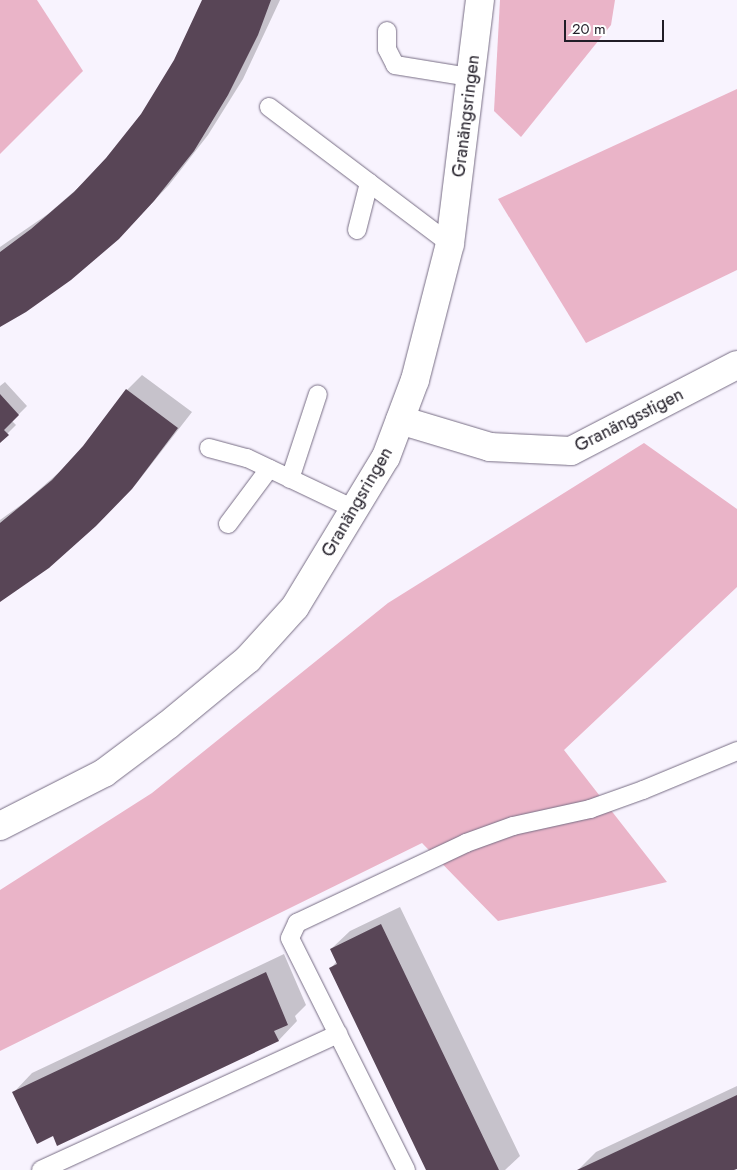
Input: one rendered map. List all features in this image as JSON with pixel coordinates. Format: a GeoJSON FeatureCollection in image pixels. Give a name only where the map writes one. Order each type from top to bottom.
{"type":"FeatureCollection","features":[{"type":"Feature","properties":{"kind":"street","name":"Granängsringen"},"geometry":{"type":"LineString","coordinates":[[0,826],[104,773],[168,726],[248,659],[295,607],[386,457],[415,380],[450,244],[480,0]]}},
{"type":"Feature","properties":{"kind":"street","name":"Granängsstigen"},"geometry":{"type":"LineString","coordinates":[[400,420],[490,447],[571,451],[737,365]]}},
{"type":"Feature","properties":{"kind":"lane"},"geometry":{"type":"LineString","coordinates":[[387,30],[387,49],[395,65],[470,77]]}},
{"type":"Feature","properties":{"kind":"lane"},"geometry":{"type":"LineString","coordinates":[[269,106],[450,244]]}},
{"type":"Feature","properties":{"kind":"lane"},"geometry":{"type":"LineString","coordinates":[[357,230],[369,183]]}},
{"type":"Feature","properties":{"kind":"lane"},"geometry":{"type":"LineString","coordinates":[[290,479],[318,394]]}},
{"type":"Feature","properties":{"kind":"lane"},"geometry":{"type":"LineString","coordinates":[[208,448],[247,458],[354,509]]}},
{"type":"Feature","properties":{"kind":"lane"},"geometry":{"type":"LineString","coordinates":[[228,524],[269,469]]}},
{"type":"Feature","properties":{"kind":"lane"},"geometry":{"type":"LineString","coordinates":[[406,1170],[290,938],[297,923],[466,843],[513,826],[590,809],[643,790],[737,751]]}},
{"type":"Feature","properties":{"kind":"lane"},"geometry":{"type":"LineString","coordinates":[[41,1170],[338,1034]]}},
{"type":"Feature","properties":{"kind":"shaded area"},"geometry":{"type":"Polygon","coordinates":[[[0,0],[37,0],[83,71],[0,154],[0,0]]]}},
{"type":"Feature","properties":{"kind":"shaded area"},"geometry":{"type":"Polygon","coordinates":[[[500,0],[615,0],[611,25],[521,137],[494,111],[500,0]]]}},
{"type":"Feature","properties":{"kind":"shaded area"},"geometry":{"type":"Polygon","coordinates":[[[737,89],[737,270],[586,343],[498,199],[737,89]]]}},
{"type":"Feature","properties":{"kind":"shaded area"},"geometry":{"type":"Polygon","coordinates":[[[644,443],[737,509],[737,587],[564,750],[667,882],[498,921],[422,843],[0,1051],[0,890],[152,793],[388,603],[644,443]]]}},
{"type":"Feature","properties":{"kind":"building"},"geometry":{"type":"Polygon","coordinates":[[[202,0],[271,0],[258,35],[228,95],[194,151],[154,201],[119,239],[71,280],[26,312],[0,327],[0,252],[31,229],[74,192],[106,158],[141,114],[174,60],[202,0]]]}},
{"type":"Feature","properties":{"kind":"building"},"geometry":{"type":"Polygon","coordinates":[[[126,389],[178,428],[132,489],[96,526],[49,568],[0,602],[0,523],[52,480],[83,446],[126,389]]]}},
{"type":"Feature","properties":{"kind":"building"},"geometry":{"type":"Polygon","coordinates":[[[0,394],[19,415],[4,430],[9,435],[0,443],[0,394]]]}},
{"type":"Feature","properties":{"kind":"building"},"geometry":{"type":"Polygon","coordinates":[[[381,924],[499,1170],[426,1170],[329,968],[337,964],[330,949],[381,924]]]}},
{"type":"Feature","properties":{"kind":"building"},"geometry":{"type":"Polygon","coordinates":[[[266,972],[288,1025],[274,1031],[279,1041],[57,1146],[53,1136],[37,1144],[12,1092],[266,972]]]}},
{"type":"Feature","properties":{"kind":"building"},"geometry":{"type":"Polygon","coordinates":[[[737,1095],[737,1169],[577,1170],[737,1095]]]}}]}
